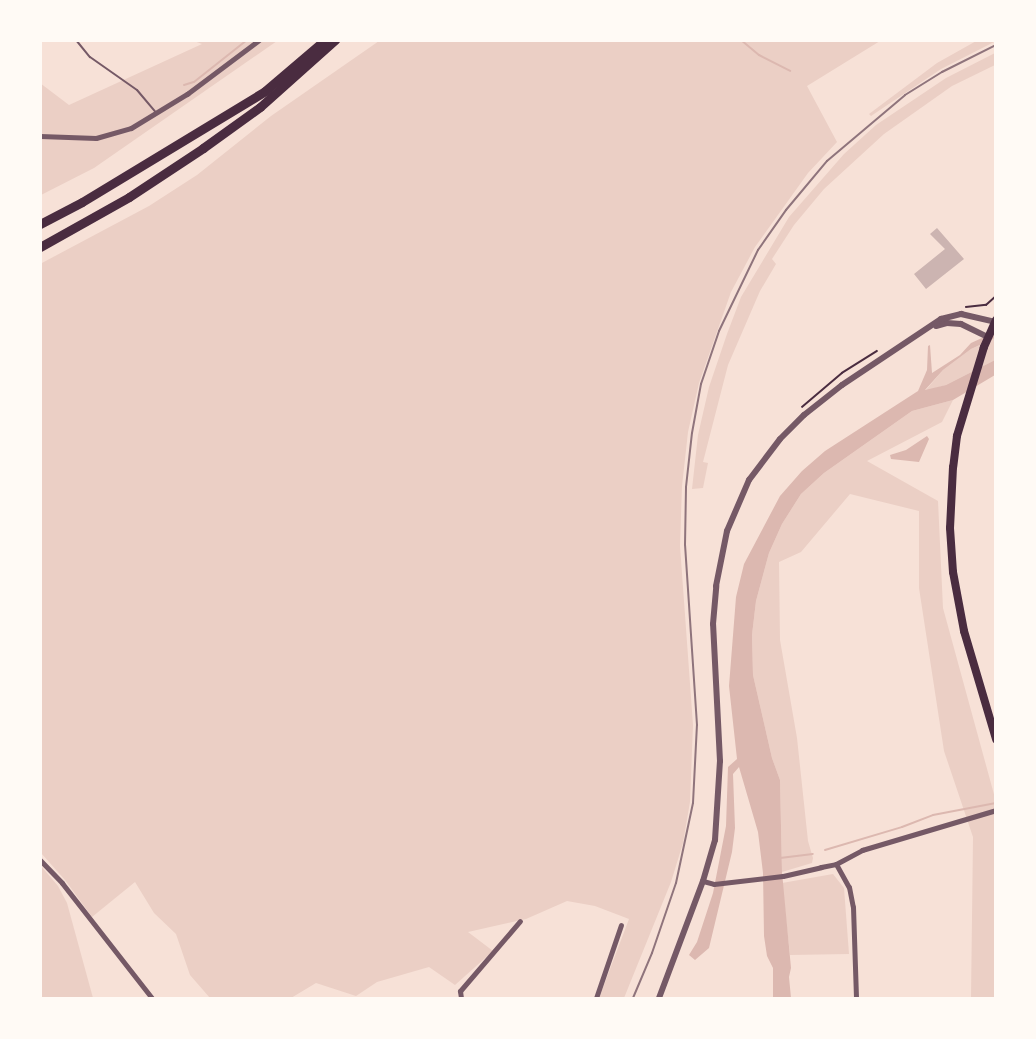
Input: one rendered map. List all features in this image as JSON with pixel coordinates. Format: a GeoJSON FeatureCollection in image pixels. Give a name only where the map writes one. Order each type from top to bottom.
{"type":"FeatureCollection","features":[{"type":"Feature","properties":{"kind":"highway"},"geometry":{"type":"LineString","coordinates":[[40,224],[195,135],[265,91],[325,40]]}},
{"type":"Feature","properties":{"kind":"highway"},"geometry":{"type":"LineString","coordinates":[[40,247],[129,197],[203,148],[260,107],[335,40]]}},
{"type":"Feature","properties":{"kind":"main road"},"geometry":{"type":"LineString","coordinates":[[995,321],[968,397],[953,467],[951,550],[964,632],[996,739]]}},
{"type":"Feature","properties":{"kind":"street"},"geometry":{"type":"LineString","coordinates":[[40,136],[81,139],[108,135],[131,128],[212,78],[259,40]]}},
{"type":"Feature","properties":{"kind":"street"},"geometry":{"type":"LineString","coordinates":[[659,999],[703,881],[715,840],[720,800],[713,610],[718,563],[732,517],[756,470],[804,415],[848,381],[946,316],[961,314],[995,321]]}},
{"type":"Feature","properties":{"kind":"street"},"geometry":{"type":"LineString","coordinates":[[932,327],[952,322],[988,337]]}},
{"type":"Feature","properties":{"kind":"street"},"geometry":{"type":"LineString","coordinates":[[703,881],[714,884],[783,876],[836,864],[862,850],[996,810]]}},
{"type":"Feature","properties":{"kind":"street"},"geometry":{"type":"LineString","coordinates":[[40,860],[62,883],[152,999]]}},
{"type":"Feature","properties":{"kind":"street"},"geometry":{"type":"LineString","coordinates":[[836,864],[849,887],[853,907],[856,999]]}},
{"type":"Feature","properties":{"kind":"street"},"geometry":{"type":"LineString","coordinates":[[461,999],[460,991],[520,921]]}},
{"type":"Feature","properties":{"kind":"street"},"geometry":{"type":"LineString","coordinates":[[596,999],[621,925]]}},
{"type":"Feature","properties":{"kind":"lane"},"geometry":{"type":"LineString","coordinates":[[76,40],[90,57],[137,90],[156,113]]}},
{"type":"Feature","properties":{"kind":"path"},"geometry":{"type":"LineString","coordinates":[[837,377],[855,365]]}},
{"type":"Feature","properties":{"kind":"shaded area"},"geometry":{"type":"Polygon","coordinates":[[[978,40],[996,41],[941,69],[871,116],[869,114],[937,63],[978,40]]]}},
{"type":"Feature","properties":{"kind":"shaded area"},"geometry":{"type":"Polygon","coordinates":[[[194,41],[277,41],[94,168],[41,195],[40,83],[69,105],[202,44],[194,41]]]}},
{"type":"Feature","properties":{"kind":"shaded area"},"geometry":{"type":"Polygon","coordinates":[[[379,41],[880,41],[807,86],[837,142],[808,173],[755,247],[731,292],[699,383],[688,432],[682,486],[680,546],[693,725],[690,802],[683,843],[671,882],[624,998],[599,998],[629,919],[595,906],[567,901],[526,919],[468,932],[493,951],[455,985],[429,967],[377,982],[356,996],[316,983],[291,998],[210,998],[190,975],[176,934],[154,913],[135,882],[92,917],[65,880],[41,853],[40,264],[149,206],[197,175],[271,116],[379,41]]]}},
{"type":"Feature","properties":{"kind":"shaded area"},"geometry":{"type":"Polygon","coordinates":[[[995,53],[995,65],[952,86],[884,134],[824,189],[794,225],[772,259],[776,264],[760,291],[728,365],[703,462],[708,463],[703,488],[692,489],[698,435],[709,387],[727,334],[741,297],[789,217],[844,154],[876,125],[946,78],[995,53]]]}},
{"type":"Feature","properties":{"kind":"shaded area"},"geometry":{"type":"Polygon","coordinates":[[[995,332],[995,338],[971,349],[943,370],[925,390],[946,385],[995,360],[995,375],[953,400],[912,411],[824,473],[801,494],[782,524],[769,553],[756,601],[752,635],[753,675],[772,758],[780,780],[782,872],[791,968],[789,977],[791,998],[773,998],[773,968],[767,956],[764,936],[763,873],[758,832],[739,767],[733,774],[735,828],[732,852],[709,948],[695,960],[689,955],[697,942],[713,893],[726,826],[728,767],[737,759],[729,686],[736,597],[744,564],[780,496],[802,471],[825,451],[918,391],[927,370],[928,346],[930,345],[932,373],[960,355],[971,343],[995,332]]]}},
{"type":"Feature","properties":{"kind":"shaded area"},"geometry":{"type":"Polygon","coordinates":[[[995,338],[995,360],[946,385],[925,391],[943,370],[971,349],[995,338]]]}},
{"type":"Feature","properties":{"kind":"shaded area"},"geometry":{"type":"Polygon","coordinates":[[[953,400],[942,422],[867,461],[938,501],[943,608],[995,798],[995,998],[971,998],[973,837],[944,751],[919,588],[919,511],[850,494],[801,552],[779,562],[780,640],[797,738],[808,841],[813,858],[812,863],[782,872],[780,780],[772,758],[753,675],[752,635],[756,601],[769,553],[782,524],[801,494],[824,473],[912,411],[953,400]]]}},
{"type":"Feature","properties":{"kind":"shaded area"},"geometry":{"type":"Polygon","coordinates":[[[927,436],[929,439],[919,462],[891,459],[890,455],[906,450],[927,436]]]}},
{"type":"Feature","properties":{"kind":"shaded area"},"geometry":{"type":"Polygon","coordinates":[[[41,866],[58,886],[67,903],[93,998],[41,998],[41,866]]]}},
{"type":"Feature","properties":{"kind":"shaded area"},"geometry":{"type":"Polygon","coordinates":[[[833,874],[844,888],[849,954],[790,955],[782,883],[833,874]]]}},
{"type":"Feature","properties":{"kind":"building"},"geometry":{"type":"Polygon","coordinates":[[[937,228],[964,259],[926,289],[914,274],[945,249],[930,234],[937,228]]]}},
{"type":"Feature","properties":{"kind":"waterway"},"geometry":{"type":"LineString","coordinates":[[184,85],[194,82],[247,40]]}},
{"type":"Feature","properties":{"kind":"waterway"},"geometry":{"type":"LineString","coordinates":[[741,40],[759,55],[790,71]]}},
{"type":"Feature","properties":{"kind":"waterway"},"geometry":{"type":"LineString","coordinates":[[825,850],[902,827],[933,815],[996,803]]}},
{"type":"Feature","properties":{"kind":"waterway"},"geometry":{"type":"LineString","coordinates":[[780,858],[813,854]]}},
{"type":"Feature","properties":{"kind":"railway"},"geometry":{"type":"LineString","coordinates":[[633,998],[652,953],[676,883],[693,803],[697,725],[685,545],[686,487],[692,433],[701,384],[719,331],[758,250],[786,210],[827,161],[905,95],[942,72],[996,45]]}}]}
